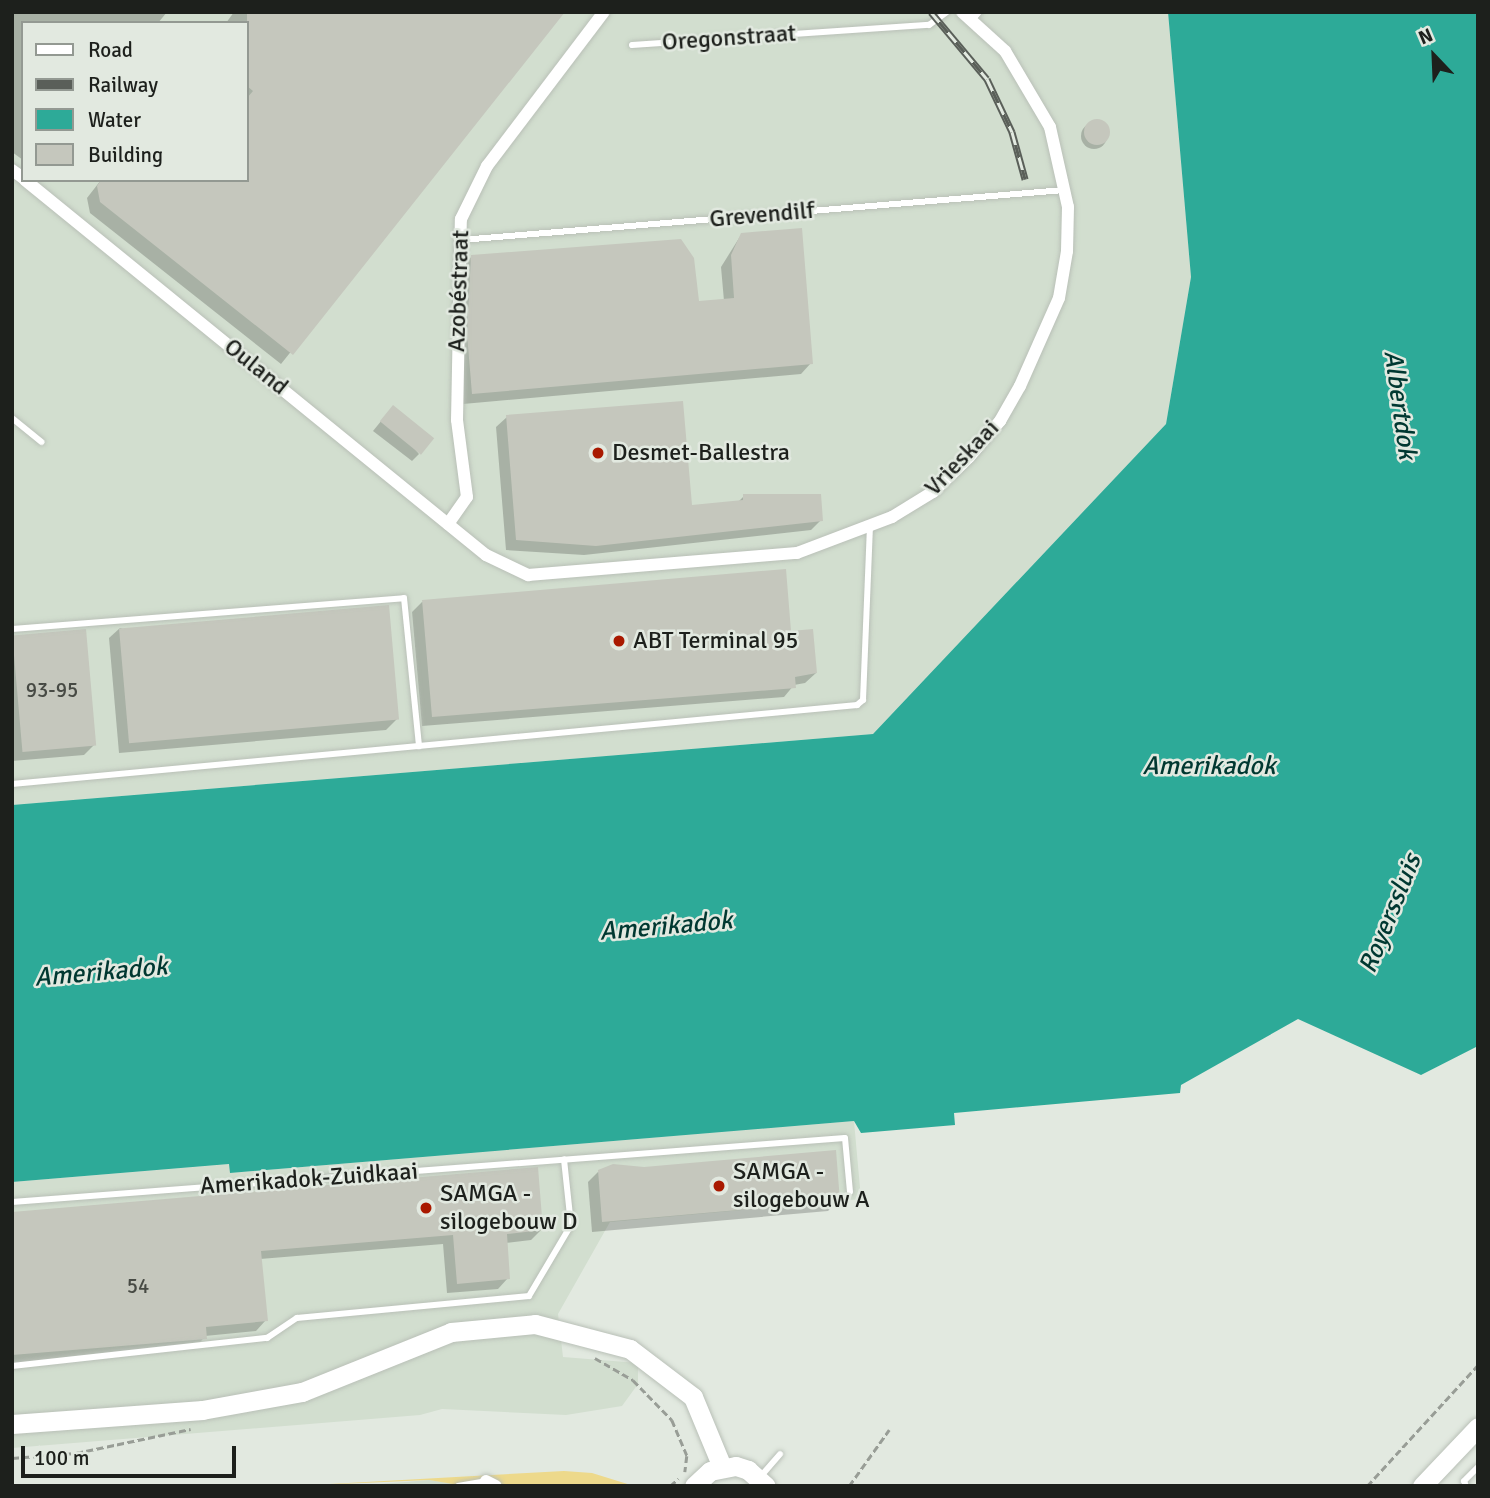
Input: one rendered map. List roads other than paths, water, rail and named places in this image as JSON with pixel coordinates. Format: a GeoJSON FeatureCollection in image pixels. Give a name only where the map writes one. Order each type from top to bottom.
{"type":"FeatureCollection","features":[{"type":"Feature","properties":{"kind":"main road"},"geometry":{"type":"LineString","coordinates":[[12,1424],[202,1410],[302,1392],[451,1332],[535,1324],[630,1349],[693,1397],[722,1466]]}},
{"type":"Feature","properties":{"kind":"main road"},"geometry":{"type":"LineString","coordinates":[[1422,1486],[1478,1427]]}},
{"type":"Feature","properties":{"kind":"main road"},"geometry":{"type":"LineString","coordinates":[[694,1486],[722,1466],[736,1466],[763,1481]]}},
{"type":"Feature","properties":{"kind":"street","name":"Azobéstraat"},"geometry":{"type":"LineString","coordinates":[[448,524],[467,496],[457,420],[461,219],[486,166],[604,12]]}},
{"type":"Feature","properties":{"kind":"street","name":"Vrieskaai"},"geometry":{"type":"LineString","coordinates":[[486,555],[528,575],[607,571],[797,553],[870,527],[933,492],[992,430],[1013,398],[1059,298],[1067,251],[1065,190],[1050,127],[1030,87],[1005,51],[971,15]]}},
{"type":"Feature","properties":{"kind":"street","name":"Ouland"},"geometry":{"type":"LineString","coordinates":[[28,182],[486,555]]}},
{"type":"Feature","properties":{"kind":"lane","name":"Oregonstraat"},"geometry":{"type":"LineString","coordinates":[[632,45],[929,25],[947,12]]}},
{"type":"Feature","properties":{"kind":"lane","name":"Grevendilf"},"geometry":{"type":"LineString","coordinates":[[459,241],[1065,190]]}},
{"type":"Feature","properties":{"kind":"lane"},"geometry":{"type":"LineString","coordinates":[[12,418],[42,442]]}},
{"type":"Feature","properties":{"kind":"lane"},"geometry":{"type":"LineString","coordinates":[[12,784],[857,705],[863,700],[870,527]]}},
{"type":"Feature","properties":{"kind":"lane"},"geometry":{"type":"LineString","coordinates":[[12,629],[404,598],[419,746]]}},
{"type":"Feature","properties":{"kind":"lane","name":"Amerikadok-Zuidkaai"},"geometry":{"type":"LineString","coordinates":[[12,1202],[845,1138],[850,1192]]}},
{"type":"Feature","properties":{"kind":"lane"},"geometry":{"type":"LineString","coordinates":[[12,1366],[267,1338],[297,1318],[529,1296],[571,1226],[564,1160]]}},
{"type":"Feature","properties":{"kind":"lane"},"geometry":{"type":"LineString","coordinates":[[763,1481],[780,1454]]}},
{"type":"Feature","properties":{"kind":"lane"},"geometry":{"type":"LineString","coordinates":[[1466,1486],[1464,1481],[1478,1467]]}},
{"type":"Feature","properties":{"kind":"lane"},"geometry":{"type":"LineString","coordinates":[[458,1486],[491,1484]]}},
{"type":"Feature","properties":{"kind":"water","name":"Amerikadok"},"geometry":{"type":"Polygon","coordinates":[[[1168,12],[1478,12],[1478,1046],[1421,1075],[1298,1019],[1181,1085],[1180,1093],[954,1113],[955,1125],[861,1133],[854,1121],[230,1173],[229,1164],[12,1182],[12,805],[873,734],[1166,424],[1191,277],[1168,12]]]}},
{"type":"Feature","properties":{"kind":"railway"},"geometry":{"type":"LineString","coordinates":[[931,12],[987,79],[1012,132],[1025,179]]}},
{"type":"Feature","properties":{"kind":"place","name":"Desmet-Ballestra"},"geometry":{"type":"Point","coordinates":[598,453]}},
{"type":"Feature","properties":{"kind":"place","name":"ABT Terminal 95"},"geometry":{"type":"Point","coordinates":[619,641]}},
{"type":"Feature","properties":{"kind":"place","name":"SAMGA - silogebouw A"},"geometry":{"type":"Point","coordinates":[719,1186]}},
{"type":"Feature","properties":{"kind":"place","name":"SAMGA - silogebouw D"},"geometry":{"type":"Point","coordinates":[426,1208]}},
{"type":"Feature","properties":{"kind":"water label","name":"Albertdok"},"geometry":{"type":"Point","coordinates":[1399,405]}},
{"type":"Feature","properties":{"kind":"water label","name":"Royerssluis"},"geometry":{"type":"Point","coordinates":[1391,914]}}]}
